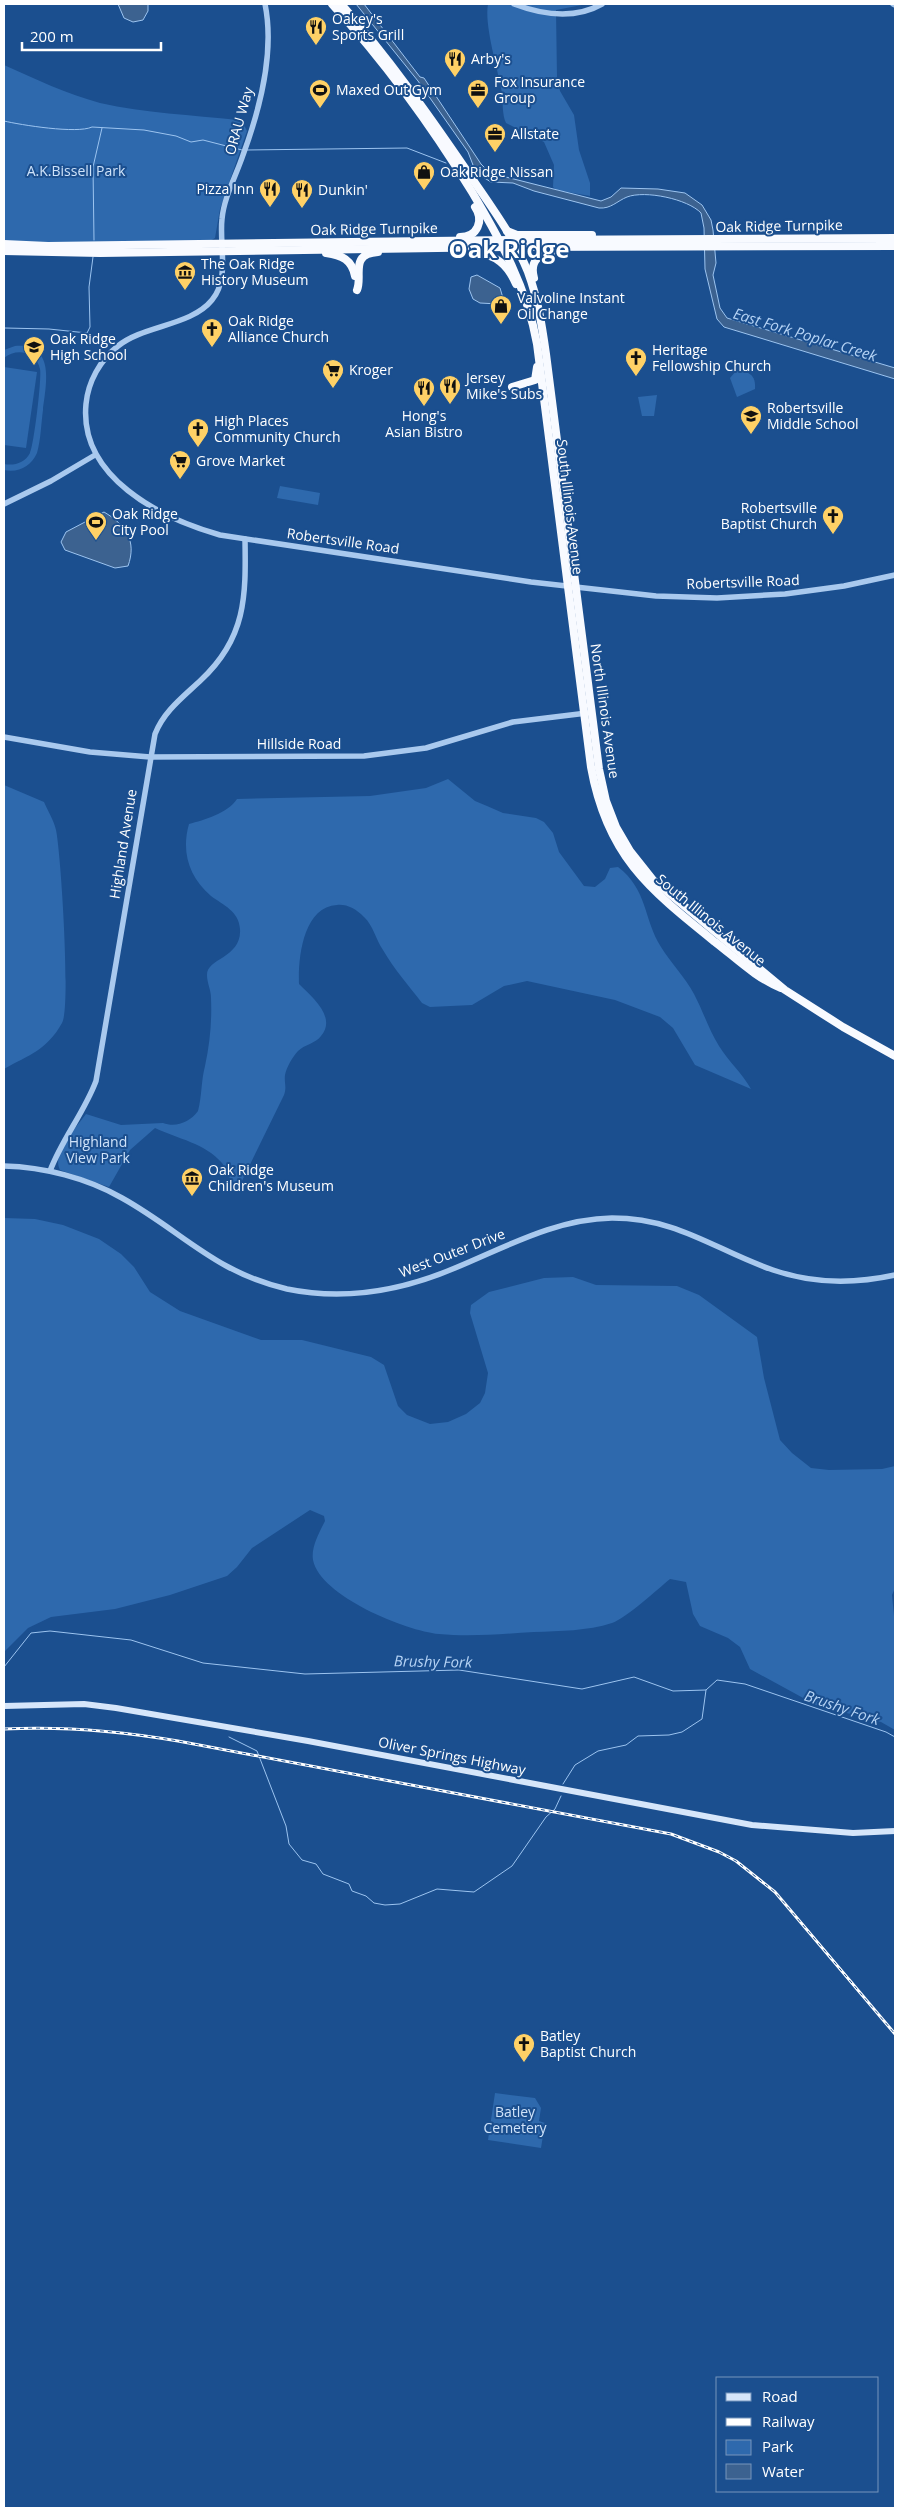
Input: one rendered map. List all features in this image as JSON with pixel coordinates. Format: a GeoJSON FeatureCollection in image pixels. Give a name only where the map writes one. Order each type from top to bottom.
{"type":"FeatureCollection","features":[{"type":"Feature","properties":{"kind":"highway","name":"South Illinois Avenue"},"geometry":{"type":"LineString","coordinates":[[332,4],[400,86],[442,144],[502,244],[516,273],[530,310],[544,394],[567,584],[588,712]]}},
{"type":"Feature","properties":{"kind":"highway"},"geometry":{"type":"LineString","coordinates":[[341,4],[382,52],[424,107],[511,240]]}},
{"type":"Feature","properties":{"kind":"highway"},"geometry":{"type":"LineString","coordinates":[[427,241],[445,237],[466,237],[478,226],[480,221],[479,212],[468,193],[464,180]]}},
{"type":"Feature","properties":{"kind":"highway"},"geometry":{"type":"LineString","coordinates":[[506,231],[517,235],[612,235],[656,240]]}},
{"type":"Feature","properties":{"kind":"highway","name":"Oak Ridge Turnpike"},"geometry":{"type":"LineString","coordinates":[[4,251],[71,253],[427,241],[502,244],[515,248],[586,247],[895,238]]}},
{"type":"Feature","properties":{"kind":"highway","name":"Oak Ridge Turnpike"},"geometry":{"type":"LineString","coordinates":[[4,244],[221,247],[277,250],[420,249],[502,244],[511,240],[656,240],[699,244]]}},
{"type":"Feature","properties":{"kind":"highway","name":"North Illinois Avenue"},"geometry":{"type":"LineString","coordinates":[[511,240],[527,271],[538,305],[576,586],[588,712],[606,801],[630,851],[653,880],[672,897],[766,972],[785,990],[842,1027],[895,1056]]}},
{"type":"Feature","properties":{"kind":"highway"},"geometry":{"type":"LineString","coordinates":[[715,243],[895,246]]}},
{"type":"Feature","properties":{"kind":"highway"},"geometry":{"type":"LineString","coordinates":[[538,305],[537,286],[532,269],[535,260],[544,253],[586,247]]}},
{"type":"Feature","properties":{"kind":"highway"},"geometry":{"type":"LineString","coordinates":[[277,250],[341,256],[353,267],[357,290],[359,285],[358,267],[369,254],[420,249],[486,254],[498,259],[510,272],[522,300],[530,310]]}},
{"type":"Feature","properties":{"kind":"highway"},"geometry":{"type":"LineString","coordinates":[[534,327],[537,376],[530,383],[512,387],[536,387],[544,394]]}},
{"type":"Feature","properties":{"kind":"main road","name":"Oliver Springs Highway"},"geometry":{"type":"LineString","coordinates":[[4,1706],[84,1704],[116,1708],[253,1731],[752,1825],[853,1832],[895,1831]]}},
{"type":"Feature","properties":{"kind":"street","name":"ORAU Way"},"geometry":{"type":"LineString","coordinates":[[221,247],[223,214],[244,151],[265,70],[268,30],[265,4]]}},
{"type":"Feature","properties":{"kind":"street"},"geometry":{"type":"LineString","coordinates":[[514,4],[534,11],[560,15],[592,9],[602,4]]}},
{"type":"Feature","properties":{"kind":"street","name":"Robertsville Road"},"geometry":{"type":"LineString","coordinates":[[221,247],[221,280],[212,301],[196,313],[126,340],[106,357],[88,390],[86,410],[87,430],[96,455],[111,475],[164,513],[194,528],[245,539],[531,582],[567,584],[656,596],[748,597],[817,591],[895,575]]}},
{"type":"Feature","properties":{"kind":"street"},"geometry":{"type":"LineString","coordinates":[[4,504],[51,481],[96,455]]}},
{"type":"Feature","properties":{"kind":"street","name":"Highland Avenue"},"geometry":{"type":"LineString","coordinates":[[50,1171],[58,1150],[83,1111],[96,1081],[155,734],[162,719],[216,665],[233,640],[245,598],[245,539]]}},
{"type":"Feature","properties":{"kind":"street","name":"Hillside Road"},"geometry":{"type":"LineString","coordinates":[[4,737],[90,752],[150,757],[384,755],[426,748],[513,722],[588,712]]}},
{"type":"Feature","properties":{"kind":"street","name":"West Outer Drive"},"geometry":{"type":"LineString","coordinates":[[4,1166],[50,1171],[94,1184],[124,1199],[198,1251],[236,1272],[273,1285],[306,1292],[352,1294],[386,1290],[416,1283],[550,1228],[592,1219],[612,1218],[645,1221],[675,1228],[767,1268],[809,1279],[851,1282],[895,1274]]}},
{"type":"Feature","properties":{"kind":"green space"},"geometry":{"type":"Polygon","coordinates":[[[488,4],[587,4],[556,10],[557,78],[560,91],[574,115],[579,150],[590,183],[590,196],[556,190],[553,187],[554,165],[544,142],[506,123],[488,24],[488,4]]]}},
{"type":"Feature","properties":{"kind":"green space","name":"A.K.Bissell Park"},"geometry":{"type":"Polygon","coordinates":[[[4,65],[63,91],[100,103],[151,111],[238,120],[243,123],[247,131],[220,209],[215,238],[210,241],[4,242],[4,65]]]}},
{"type":"Feature","properties":{"kind":"green space"},"geometry":{"type":"Polygon","coordinates":[[[15,346],[28,347],[37,351],[43,358],[46,389],[37,453],[24,468],[9,471],[4,470],[4,464],[12,465],[19,463],[30,453],[39,397],[40,369],[34,358],[20,352],[4,358],[4,350],[15,346]]]}},
{"type":"Feature","properties":{"kind":"green space"},"geometry":{"type":"Polygon","coordinates":[[[4,367],[37,372],[26,448],[4,445],[4,367]]]}},
{"type":"Feature","properties":{"kind":"green space"},"geometry":{"type":"Polygon","coordinates":[[[736,371],[751,375],[754,380],[755,389],[737,397],[730,378],[736,371]]]}},
{"type":"Feature","properties":{"kind":"green space"},"geometry":{"type":"Polygon","coordinates":[[[657,395],[654,416],[642,416],[638,397],[657,395]]]}},
{"type":"Feature","properties":{"kind":"green space"},"geometry":{"type":"Polygon","coordinates":[[[280,486],[320,493],[318,505],[277,498],[280,486]]]}},
{"type":"Feature","properties":{"kind":"green space","name":"Highland View Park"},"geometry":{"type":"Polygon","coordinates":[[[448,779],[475,801],[503,813],[536,818],[544,822],[553,833],[559,852],[584,886],[595,887],[605,879],[610,868],[618,867],[628,876],[640,895],[661,947],[690,988],[719,1046],[751,1089],[695,1065],[673,1028],[660,1017],[615,1000],[527,981],[504,986],[472,1005],[430,1007],[422,1003],[397,971],[387,957],[367,920],[351,908],[337,905],[326,908],[310,924],[305,936],[300,961],[299,984],[321,1008],[326,1022],[325,1029],[319,1038],[298,1051],[290,1062],[285,1075],[284,1095],[237,1191],[224,1166],[215,1156],[199,1146],[155,1128],[130,1150],[109,1187],[60,1170],[58,1163],[62,1149],[71,1133],[86,1114],[121,1125],[163,1123],[173,1125],[187,1121],[198,1111],[211,1024],[211,995],[207,975],[208,969],[236,946],[240,929],[234,913],[203,889],[192,872],[186,844],[189,824],[222,812],[237,799],[370,796],[426,788],[448,779]]]}},
{"type":"Feature","properties":{"kind":"green space"},"geometry":{"type":"Polygon","coordinates":[[[4,785],[44,802],[55,827],[62,897],[66,990],[65,1011],[62,1023],[50,1040],[37,1051],[4,1069],[4,785]]]}},
{"type":"Feature","properties":{"kind":"green space"},"geometry":{"type":"Polygon","coordinates":[[[4,1218],[35,1219],[63,1225],[99,1239],[121,1254],[134,1267],[150,1292],[180,1311],[261,1340],[302,1340],[371,1357],[384,1365],[398,1406],[407,1415],[430,1424],[448,1422],[466,1414],[480,1403],[485,1393],[488,1373],[470,1313],[471,1305],[489,1292],[544,1278],[573,1277],[596,1285],[677,1286],[699,1295],[757,1337],[764,1378],[780,1440],[792,1453],[811,1468],[829,1470],[882,1469],[895,1466],[895,1588],[892,1595],[895,1626],[895,1730],[881,1722],[816,1705],[750,1669],[740,1647],[728,1638],[700,1626],[693,1614],[686,1582],[670,1579],[625,1616],[603,1626],[583,1629],[486,1635],[451,1635],[424,1631],[386,1619],[347,1598],[331,1586],[319,1573],[313,1560],[313,1550],[325,1521],[324,1516],[310,1510],[252,1548],[227,1576],[170,1595],[115,1609],[51,1617],[28,1628],[4,1652],[4,1218]]]}},
{"type":"Feature","properties":{"kind":"green space","name":"Batley Cemetery"},"geometry":{"type":"Polygon","coordinates":[[[495,2093],[535,2098],[541,2108],[539,2121],[545,2123],[541,2148],[488,2140],[495,2093]]]}},
{"type":"Feature","properties":{"kind":"water"},"geometry":{"type":"Polygon","coordinates":[[[118,4],[148,4],[148,11],[143,20],[133,22],[124,18],[118,4]]]}},
{"type":"Feature","properties":{"kind":"water","name":"East Fork Poplar Creek"},"geometry":{"type":"Polygon","coordinates":[[[356,4],[364,4],[420,77],[424,78],[481,164],[490,173],[601,201],[611,197],[621,188],[658,189],[685,193],[702,205],[711,220],[716,263],[713,275],[720,308],[727,318],[895,368],[895,379],[724,327],[717,319],[705,269],[704,228],[701,213],[695,208],[666,197],[635,195],[610,206],[599,208],[534,191],[513,183],[491,182],[473,171],[470,166],[473,165],[468,152],[418,81],[356,4]]]}},
{"type":"Feature","properties":{"kind":"water"},"geometry":{"type":"Polygon","coordinates":[[[477,275],[500,288],[503,298],[498,304],[480,303],[473,299],[469,289],[471,277],[477,275]]]}},
{"type":"Feature","properties":{"kind":"water","name":"Oak Ridge City Pool"},"geometry":{"type":"Polygon","coordinates":[[[104,512],[118,522],[128,534],[131,549],[128,566],[115,568],[65,550],[61,542],[66,532],[104,512]]]}},
{"type":"Feature","properties":{"kind":"waterway"},"geometry":{"type":"LineString","coordinates":[[4,121],[35,127],[74,130],[92,127],[144,130],[176,136],[191,142],[203,140],[242,150]]}},
{"type":"Feature","properties":{"kind":"waterway"},"geometry":{"type":"LineString","coordinates":[[94,240],[93,167],[102,128]]}},
{"type":"Feature","properties":{"kind":"waterway"},"geometry":{"type":"LineString","coordinates":[[246,150],[407,148],[446,163]]}},
{"type":"Feature","properties":{"kind":"waterway"},"geometry":{"type":"LineString","coordinates":[[5,328],[49,329],[87,333],[90,327],[89,287],[93,257]]}},
{"type":"Feature","properties":{"kind":"waterway","name":"Brushy Fork"},"geometry":{"type":"LineString","coordinates":[[4,1667],[31,1633],[50,1631],[131,1640],[203,1663],[305,1674],[459,1670],[582,1689],[634,1677],[673,1691],[706,1690],[717,1680],[745,1684],[886,1732],[895,1737]]}},
{"type":"Feature","properties":{"kind":"waterway"},"geometry":{"type":"LineString","coordinates":[[563,1784],[575,1765],[598,1751],[626,1745],[638,1736],[669,1735],[682,1732],[702,1719],[706,1690]]}},
{"type":"Feature","properties":{"kind":"waterway"},"geometry":{"type":"LineString","coordinates":[[229,1737],[257,1751],[286,1826],[289,1844],[302,1860],[316,1864],[323,1874],[349,1884],[352,1891],[366,1896],[374,1903],[385,1905],[400,1904],[437,1889],[474,1892],[512,1866],[546,1817],[555,1809],[561,1796]]}},
{"type":"Feature","properties":{"kind":"railway"},"geometry":{"type":"LineString","coordinates":[[4,1729],[70,1729],[156,1737],[671,1834],[719,1852],[736,1861],[775,1892],[895,2034]]}},
{"type":"Feature","properties":{"kind":"place","name":"Oakey's Sports Grill"},"geometry":{"type":"Point","coordinates":[316,46]}},
{"type":"Feature","properties":{"kind":"place","name":"Arby's"},"geometry":{"type":"Point","coordinates":[455,78]}},
{"type":"Feature","properties":{"kind":"place","name":"Maxed Out Gym"},"geometry":{"type":"Point","coordinates":[320,109]}},
{"type":"Feature","properties":{"kind":"place","name":"Fox Insurance Group"},"geometry":{"type":"Point","coordinates":[478,109]}},
{"type":"Feature","properties":{"kind":"place","name":"Allstate"},"geometry":{"type":"Point","coordinates":[495,153]}},
{"type":"Feature","properties":{"kind":"place","name":"Oak Ridge Nissan"},"geometry":{"type":"Point","coordinates":[424,191]}},
{"type":"Feature","properties":{"kind":"place","name":"Pizza Inn"},"geometry":{"type":"Point","coordinates":[270,208]}},
{"type":"Feature","properties":{"kind":"place","name":"Dunkin'"},"geometry":{"type":"Point","coordinates":[302,209]}},
{"type":"Feature","properties":{"kind":"place","name":"The Oak Ridge History Museum"},"geometry":{"type":"Point","coordinates":[185,291]}},
{"type":"Feature","properties":{"kind":"place","name":"Valvoline Instant Oil Change"},"geometry":{"type":"Point","coordinates":[501,325]}},
{"type":"Feature","properties":{"kind":"place","name":"Oak Ridge Alliance Church"},"geometry":{"type":"Point","coordinates":[212,348]}},
{"type":"Feature","properties":{"kind":"place","name":"Oak Ridge High School"},"geometry":{"type":"Point","coordinates":[34,366]}},
{"type":"Feature","properties":{"kind":"place","name":"Heritage Fellowship Church"},"geometry":{"type":"Point","coordinates":[636,377]}},
{"type":"Feature","properties":{"kind":"place","name":"Kroger"},"geometry":{"type":"Point","coordinates":[333,389]}},
{"type":"Feature","properties":{"kind":"place","name":"Jersey Mike's Subs"},"geometry":{"type":"Point","coordinates":[450,405]}},
{"type":"Feature","properties":{"kind":"place","name":"Hong's Asian Bistro"},"geometry":{"type":"Point","coordinates":[424,407]}},
{"type":"Feature","properties":{"kind":"place","name":"Robertsville Middle School"},"geometry":{"type":"Point","coordinates":[751,435]}},
{"type":"Feature","properties":{"kind":"place","name":"High Places Community Church"},"geometry":{"type":"Point","coordinates":[198,448]}},
{"type":"Feature","properties":{"kind":"place","name":"Grove Market"},"geometry":{"type":"Point","coordinates":[180,480]}},
{"type":"Feature","properties":{"kind":"place","name":"Robertsville Baptist Church"},"geometry":{"type":"Point","coordinates":[833,535]}},
{"type":"Feature","properties":{"kind":"place","name":"Oak Ridge City Pool"},"geometry":{"type":"Point","coordinates":[96,541]}},
{"type":"Feature","properties":{"kind":"place","name":"Oak Ridge Children's Museum"},"geometry":{"type":"Point","coordinates":[192,1197]}},
{"type":"Feature","properties":{"kind":"place","name":"Batley Baptist Church"},"geometry":{"type":"Point","coordinates":[524,2063]}},
{"type":"Feature","properties":{"kind":"district","name":"Oak Ridge"},"geometry":{"type":"Point","coordinates":[509,250]}}]}
